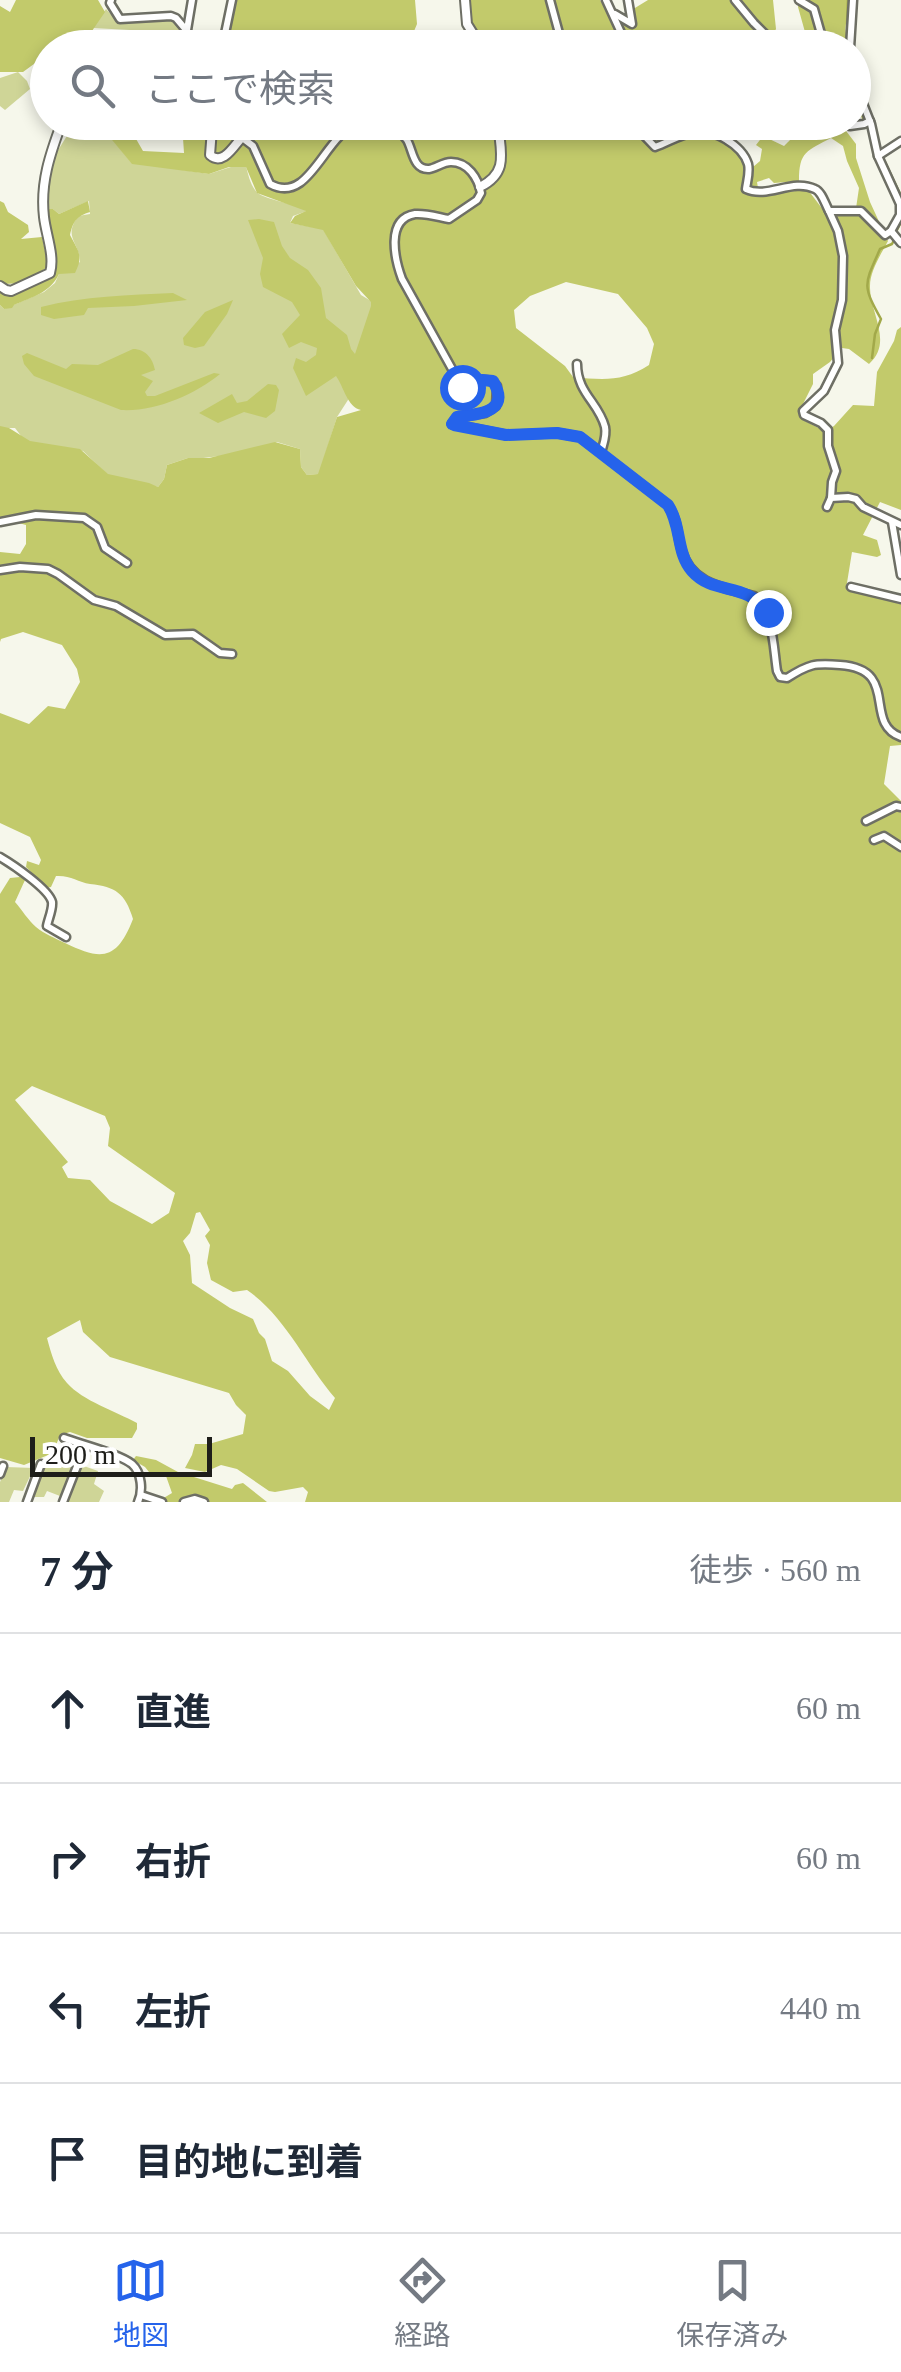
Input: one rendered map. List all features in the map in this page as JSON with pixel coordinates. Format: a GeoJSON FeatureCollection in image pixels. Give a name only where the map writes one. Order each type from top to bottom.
{"type":"FeatureCollection","features":[{"type":"Feature","properties":{"kind":"street"},"geometry":{"type":"LineString","coordinates":[[111,0],[120,19],[174,16],[186,30]]}},
{"type":"Feature","properties":{"kind":"street"},"geometry":{"type":"LineString","coordinates":[[187,30],[192,0]]}},
{"type":"Feature","properties":{"kind":"street"},"geometry":{"type":"LineString","coordinates":[[226,30],[232,0]]}},
{"type":"Feature","properties":{"kind":"street"},"geometry":{"type":"LineString","coordinates":[[465,0],[471,30]]}},
{"type":"Feature","properties":{"kind":"street"},"geometry":{"type":"LineString","coordinates":[[550,0],[559,30]]}},
{"type":"Feature","properties":{"kind":"street"},"geometry":{"type":"LineString","coordinates":[[606,0],[620,30]]}},
{"type":"Feature","properties":{"kind":"street"},"geometry":{"type":"LineString","coordinates":[[612,12],[632,24],[628,0]]}},
{"type":"Feature","properties":{"kind":"street"},"geometry":{"type":"LineString","coordinates":[[735,0],[761,30]]}},
{"type":"Feature","properties":{"kind":"street"},"geometry":{"type":"LineString","coordinates":[[800,0],[814,9],[820,30]]}},
{"type":"Feature","properties":{"kind":"street"},"geometry":{"type":"LineString","coordinates":[[851,30],[853,0]]}},
{"type":"Feature","properties":{"kind":"street"},"geometry":{"type":"LineString","coordinates":[[829,210],[862,211],[885,235],[892,231],[900,215],[900,204],[878,156],[871,125]]}},
{"type":"Feature","properties":{"kind":"street"},"geometry":{"type":"LineString","coordinates":[[0,286],[11,290],[50,273],[43,195],[47,160],[55,140]]}},
{"type":"Feature","properties":{"kind":"street"},"geometry":{"type":"LineString","coordinates":[[211,140],[210,155],[214,159],[224,156],[239,140]]}},
{"type":"Feature","properties":{"kind":"street"},"geometry":{"type":"LineString","coordinates":[[246,140],[254,146],[270,184],[282,189],[297,186],[336,140]]}},
{"type":"Feature","properties":{"kind":"street"},"geometry":{"type":"LineString","coordinates":[[406,140],[421,168],[450,162],[466,166],[480,187],[480,198],[455,216],[409,216],[402,219],[394,235],[402,279],[462,387],[486,379],[497,386],[496,406],[485,413],[457,417],[452,424],[506,435],[569,435],[590,442],[668,505],[676,517],[680,548],[695,574],[705,581],[754,596],[768,612],[780,677],[787,678],[816,663],[858,666],[876,682],[887,727],[892,734],[901,736]]}},
{"type":"Feature","properties":{"kind":"street"},"geometry":{"type":"LineString","coordinates":[[480,187],[494,179],[501,167],[499,140]]}},
{"type":"Feature","properties":{"kind":"street"},"geometry":{"type":"LineString","coordinates":[[647,140],[654,147],[673,140]]}},
{"type":"Feature","properties":{"kind":"street"},"geometry":{"type":"LineString","coordinates":[[725,140],[740,150],[748,164],[746,189],[814,189],[838,232],[843,256],[842,300],[835,330],[838,363],[824,391],[803,411],[828,430],[828,446],[836,470],[826,507]]}},
{"type":"Feature","properties":{"kind":"street"},"geometry":{"type":"LineString","coordinates":[[878,156],[901,141]]}},
{"type":"Feature","properties":{"kind":"street"},"geometry":{"type":"LineString","coordinates":[[892,231],[901,243]]}},
{"type":"Feature","properties":{"kind":"street"},"geometry":{"type":"LineString","coordinates":[[577,364],[580,385],[604,424],[601,453]]}},
{"type":"Feature","properties":{"kind":"street"},"geometry":{"type":"LineString","coordinates":[[831,498],[856,499],[901,525]]}},
{"type":"Feature","properties":{"kind":"street"},"geometry":{"type":"LineString","coordinates":[[0,522],[36,515],[84,518],[97,528],[105,548],[127,563]]}},
{"type":"Feature","properties":{"kind":"street"},"geometry":{"type":"LineString","coordinates":[[892,521],[901,575]]}},
{"type":"Feature","properties":{"kind":"street"},"geometry":{"type":"LineString","coordinates":[[0,570],[48,570],[94,600],[116,606],[165,636],[193,634],[220,653],[232,654]]}},
{"type":"Feature","properties":{"kind":"street"},"geometry":{"type":"LineString","coordinates":[[852,587],[901,599]]}},
{"type":"Feature","properties":{"kind":"street"},"geometry":{"type":"LineString","coordinates":[[866,821],[901,807]]}},
{"type":"Feature","properties":{"kind":"street"},"geometry":{"type":"LineString","coordinates":[[874,840],[884,836],[901,847]]}},
{"type":"Feature","properties":{"kind":"street"},"geometry":{"type":"LineString","coordinates":[[0,857],[21,869],[49,896],[52,905],[47,926],[66,937]]}},
{"type":"Feature","properties":{"kind":"street"},"geometry":{"type":"LineString","coordinates":[[64,1438],[130,1463],[138,1472],[140,1498],[162,1502]]}},
{"type":"Feature","properties":{"kind":"street"},"geometry":{"type":"LineString","coordinates":[[63,1502],[84,1446]]}},
{"type":"Feature","properties":{"kind":"street"},"geometry":{"type":"LineString","coordinates":[[27,1502],[41,1464]]}},
{"type":"Feature","properties":{"kind":"street"},"geometry":{"type":"LineString","coordinates":[[184,1502],[204,1502]]}},
{"type":"Feature","properties":{"kind":"green space"},"geometry":{"type":"Polygon","coordinates":[[[16,0],[98,0],[105,12],[93,30],[30,30],[30,67],[23,72],[0,72],[0,6],[10,12],[16,0]]]}},
{"type":"Feature","properties":{"kind":"green space"},"geometry":{"type":"Polygon","coordinates":[[[227,0],[415,0],[417,24],[414,30],[222,30],[229,6],[227,0]]]}},
{"type":"Feature","properties":{"kind":"green space"},"geometry":{"type":"Polygon","coordinates":[[[469,0],[600,0],[612,22],[648,0],[773,0],[776,29],[775,30],[473,30],[469,0]]]}},
{"type":"Feature","properties":{"kind":"green space"},"geometry":{"type":"Polygon","coordinates":[[[799,0],[850,0],[845,30],[804,30],[799,0]]]}},
{"type":"Feature","properties":{"kind":"green space"},"geometry":{"type":"Polygon","coordinates":[[[106,9],[119,23],[164,18],[177,23],[180,30],[130,30],[93,28],[106,9]]]}},
{"type":"Feature","properties":{"kind":"green space"},"geometry":{"type":"Polygon","coordinates":[[[18,72],[30,89],[5,110],[0,106],[0,78],[18,72]]]}},
{"type":"Feature","properties":{"kind":"green space"},"geometry":{"type":"Polygon","coordinates":[[[64,140],[113,140],[131,162],[209,174],[246,166],[258,193],[307,211],[293,216],[290,223],[323,229],[361,295],[371,301],[357,386],[337,417],[319,474],[307,475],[301,467],[300,449],[277,442],[245,453],[188,458],[167,465],[158,487],[109,476],[83,451],[25,441],[15,428],[0,428],[0,305],[4,309],[44,292],[59,274],[80,262],[72,230],[78,216],[90,214],[89,201],[59,214],[45,209],[45,171],[64,140]]]}},
{"type":"Feature","properties":{"kind":"green space"},"geometry":{"type":"Polygon","coordinates":[[[112,140],[137,140],[143,151],[184,153],[183,140],[726,140],[753,167],[760,161],[762,149],[756,145],[760,140],[784,146],[790,140],[827,140],[810,149],[803,158],[799,181],[774,183],[769,178],[757,182],[759,194],[808,190],[824,211],[855,215],[859,188],[843,146],[834,140],[853,140],[856,144],[856,158],[870,202],[888,241],[870,280],[880,346],[869,364],[842,348],[813,374],[813,384],[799,412],[805,421],[825,431],[853,405],[874,406],[877,372],[901,327],[901,510],[880,502],[863,535],[877,540],[881,555],[852,552],[846,589],[901,604],[901,745],[890,746],[884,784],[901,801],[901,1502],[305,1502],[308,1492],[303,1487],[275,1492],[237,1469],[221,1465],[205,1472],[185,1468],[195,1444],[243,1434],[246,1415],[229,1393],[110,1357],[83,1332],[80,1320],[47,1338],[57,1367],[67,1383],[82,1395],[137,1423],[132,1438],[87,1438],[70,1432],[60,1435],[53,1453],[24,1465],[0,1458],[0,894],[10,878],[25,880],[15,902],[30,921],[46,934],[89,953],[114,949],[133,919],[123,897],[107,887],[56,876],[47,888],[26,867],[27,861],[39,865],[41,860],[30,837],[0,823],[0,713],[29,724],[48,706],[65,709],[80,682],[62,645],[23,632],[0,642],[0,552],[20,554],[26,544],[26,525],[0,518],[0,426],[30,441],[80,449],[108,474],[158,487],[167,465],[275,442],[300,449],[301,467],[307,475],[318,474],[337,417],[361,410],[349,401],[336,376],[306,396],[293,368],[296,358],[306,362],[316,355],[317,348],[301,342],[289,348],[282,334],[300,315],[292,302],[263,287],[263,258],[248,220],[274,222],[290,258],[308,270],[321,288],[326,318],[347,335],[355,354],[371,302],[356,286],[323,230],[290,223],[306,211],[257,193],[246,167],[229,167],[209,174],[132,164],[112,140]],[[566,282],[530,296],[514,310],[516,328],[565,366],[573,377],[612,378],[649,365],[654,344],[647,328],[618,294],[566,282]],[[32,1086],[15,1100],[68,1162],[62,1167],[68,1178],[90,1180],[110,1201],[152,1224],[169,1213],[175,1193],[108,1146],[110,1128],[105,1116],[32,1086]],[[200,1212],[183,1241],[190,1255],[192,1283],[253,1319],[272,1361],[329,1410],[335,1398],[273,1313],[247,1290],[233,1292],[211,1280],[207,1263],[210,1245],[205,1236],[210,1230],[200,1212]]]}},
{"type":"Feature","properties":{"kind":"green space"},"geometry":{"type":"Polygon","coordinates":[[[0,201],[8,212],[28,225],[29,232],[21,239],[42,237],[46,268],[22,283],[5,284],[0,280],[0,201]]]}},
{"type":"Feature","properties":{"kind":"green space"},"geometry":{"type":"Polygon","coordinates":[[[88,201],[90,212],[76,220],[70,235],[79,257],[75,273],[59,274],[46,290],[4,309],[0,305],[0,289],[11,293],[50,277],[56,265],[45,209],[59,214],[88,201]]]}},
{"type":"Feature","properties":{"kind":"green space"},"geometry":{"type":"Polygon","coordinates":[[[173,293],[187,300],[88,308],[84,315],[54,319],[41,315],[41,307],[74,300],[173,293]]]}},
{"type":"Feature","properties":{"kind":"green space"},"geometry":{"type":"Polygon","coordinates":[[[233,300],[204,346],[184,345],[183,338],[205,312],[233,300]]]}},
{"type":"Feature","properties":{"kind":"green space"},"geometry":{"type":"Polygon","coordinates":[[[133,349],[145,353],[154,366],[155,370],[141,375],[153,381],[145,392],[147,396],[220,374],[173,401],[121,410],[34,376],[22,356],[27,353],[66,369],[72,364],[98,365],[133,349]]]}},
{"type":"Feature","properties":{"kind":"green space"},"geometry":{"type":"Polygon","coordinates":[[[268,384],[279,390],[275,411],[266,418],[244,412],[218,423],[199,413],[232,394],[237,403],[247,401],[268,384]]]}},
{"type":"Feature","properties":{"kind":"green space"},"geometry":{"type":"Polygon","coordinates":[[[136,1456],[232,1489],[243,1483],[267,1502],[157,1502],[172,1493],[166,1476],[153,1477],[133,1460],[136,1456]]]}},
{"type":"Feature","properties":{"kind":"green space"},"geometry":{"type":"Polygon","coordinates":[[[47,1459],[74,1460],[60,1496],[47,1491],[44,1497],[33,1497],[47,1459]]]}},
{"type":"Feature","properties":{"kind":"green space"},"geometry":{"type":"Polygon","coordinates":[[[81,1465],[98,1471],[94,1484],[104,1491],[99,1502],[67,1502],[81,1465]]]}},
{"type":"Feature","properties":{"kind":"green space"},"geometry":{"type":"Polygon","coordinates":[[[6,1467],[34,1468],[23,1491],[14,1490],[9,1502],[0,1502],[0,1482],[6,1467]]]}},
{"type":"Feature","properties":{"kind":"waterway"},"geometry":{"type":"LineString","coordinates":[[847,30],[848,0]]}},
{"type":"Feature","properties":{"kind":"waterway"},"geometry":{"type":"LineString","coordinates":[[875,131],[879,148]]}},
{"type":"Feature","properties":{"kind":"waterway"},"geometry":{"type":"LineString","coordinates":[[885,162],[901,196]]}},
{"type":"Feature","properties":{"kind":"waterway"},"geometry":{"type":"LineString","coordinates":[[897,230],[901,222]]}},
{"type":"Feature","properties":{"kind":"waterway"},"geometry":{"type":"LineString","coordinates":[[872,358],[881,319],[868,291],[868,278],[880,249],[894,240]]}},
{"type":"Feature","properties":{"kind":"route"},"geometry":{"type":"LineString","coordinates":[[462,387],[486,379],[493,381],[498,402],[485,413],[457,417],[452,424],[506,435],[557,433],[590,442],[668,505],[676,517],[680,548],[695,574],[705,581],[754,596],[768,612]]}}]}
